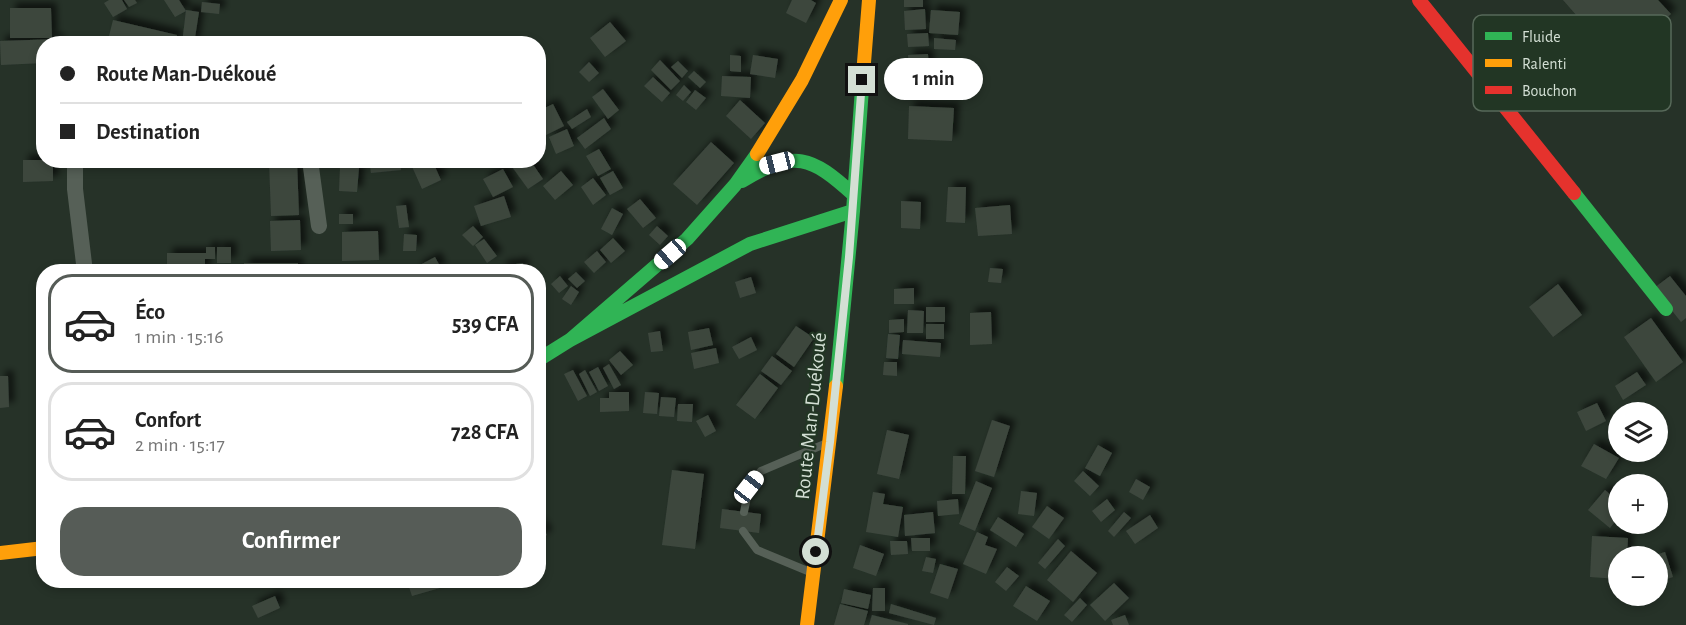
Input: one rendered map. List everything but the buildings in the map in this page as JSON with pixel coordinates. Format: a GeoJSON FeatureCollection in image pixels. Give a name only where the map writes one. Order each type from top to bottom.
{"type":"FeatureCollection","features":[{"type":"Feature","properties":{"kind":"main road"},"geometry":{"type":"LineString","coordinates":[[570,340],[687,239],[735,185],[766,140],[802,80],[841,0]]}},
{"type":"Feature","properties":{"kind":"main road","name":"Route Man-Duékoué"},"geometry":{"type":"LineString","coordinates":[[807,625],[830,442],[853,211],[868,0]]}},
{"type":"Feature","properties":{"kind":"main road"},"geometry":{"type":"LineString","coordinates":[[1419,0],[1473,68]]}},
{"type":"Feature","properties":{"kind":"main road"},"geometry":{"type":"LineString","coordinates":[[1508,111],[1666,309]]}},
{"type":"Feature","properties":{"kind":"main road"},"geometry":{"type":"LineString","coordinates":[[735,185],[765,166],[789,160],[809,162],[829,172],[854,195]]}},
{"type":"Feature","properties":{"kind":"main road"},"geometry":{"type":"LineString","coordinates":[[546,355],[750,244],[853,211]]}},
{"type":"Feature","properties":{"kind":"main road"},"geometry":{"type":"LineString","coordinates":[[0,553],[36,549]]}},
{"type":"Feature","properties":{"kind":"street"},"geometry":{"type":"LineString","coordinates":[[75,168],[75,189],[84,264]]}},
{"type":"Feature","properties":{"kind":"street"},"geometry":{"type":"LineString","coordinates":[[311,168],[319,226]]}},
{"type":"Feature","properties":{"kind":"lane"},"geometry":{"type":"LineString","coordinates":[[744,512],[749,487],[761,471],[830,442]]}},
{"type":"Feature","properties":{"kind":"lane"},"geometry":{"type":"LineString","coordinates":[[743,531],[749,543],[757,550],[813,573]]}},
{"type":"Feature","properties":{"kind":"traffic: fast"},"geometry":{"type":"LineString","coordinates":[[836,386],[853,211],[863,75]]}},
{"type":"Feature","properties":{"kind":"traffic: fast"},"geometry":{"type":"LineString","coordinates":[[570,340],[687,239],[735,185],[757,154]]}},
{"type":"Feature","properties":{"kind":"traffic: fast"},"geometry":{"type":"LineString","coordinates":[[742,181],[776,164],[802,161],[826,172],[854,195]]}},
{"type":"Feature","properties":{"kind":"traffic: fast"},"geometry":{"type":"LineString","coordinates":[[1574,193],[1666,309]]}},
{"type":"Feature","properties":{"kind":"traffic: fast"},"geometry":{"type":"LineString","coordinates":[[546,355],[750,244],[853,211]]}},
{"type":"Feature","properties":{"kind":"traffic: slow"},"geometry":{"type":"LineString","coordinates":[[757,154],[802,80],[841,0]]}},
{"type":"Feature","properties":{"kind":"traffic: slow"},"geometry":{"type":"LineString","coordinates":[[863,75],[869,0]]}},
{"type":"Feature","properties":{"kind":"traffic: slow"},"geometry":{"type":"LineString","coordinates":[[807,625],[836,386]]}},
{"type":"Feature","properties":{"kind":"traffic: slow"},"geometry":{"type":"LineString","coordinates":[[0,553],[36,549]]}},
{"type":"Feature","properties":{"kind":"traffic: jam"},"geometry":{"type":"LineString","coordinates":[[1419,0],[1473,67]]}},
{"type":"Feature","properties":{"kind":"traffic: jam"},"geometry":{"type":"LineString","coordinates":[[1508,111],[1574,193]]}},
{"type":"Feature","properties":{"kind":"route"},"geometry":{"type":"LineString","coordinates":[[816,552],[849,257],[862,80]]}}]}
